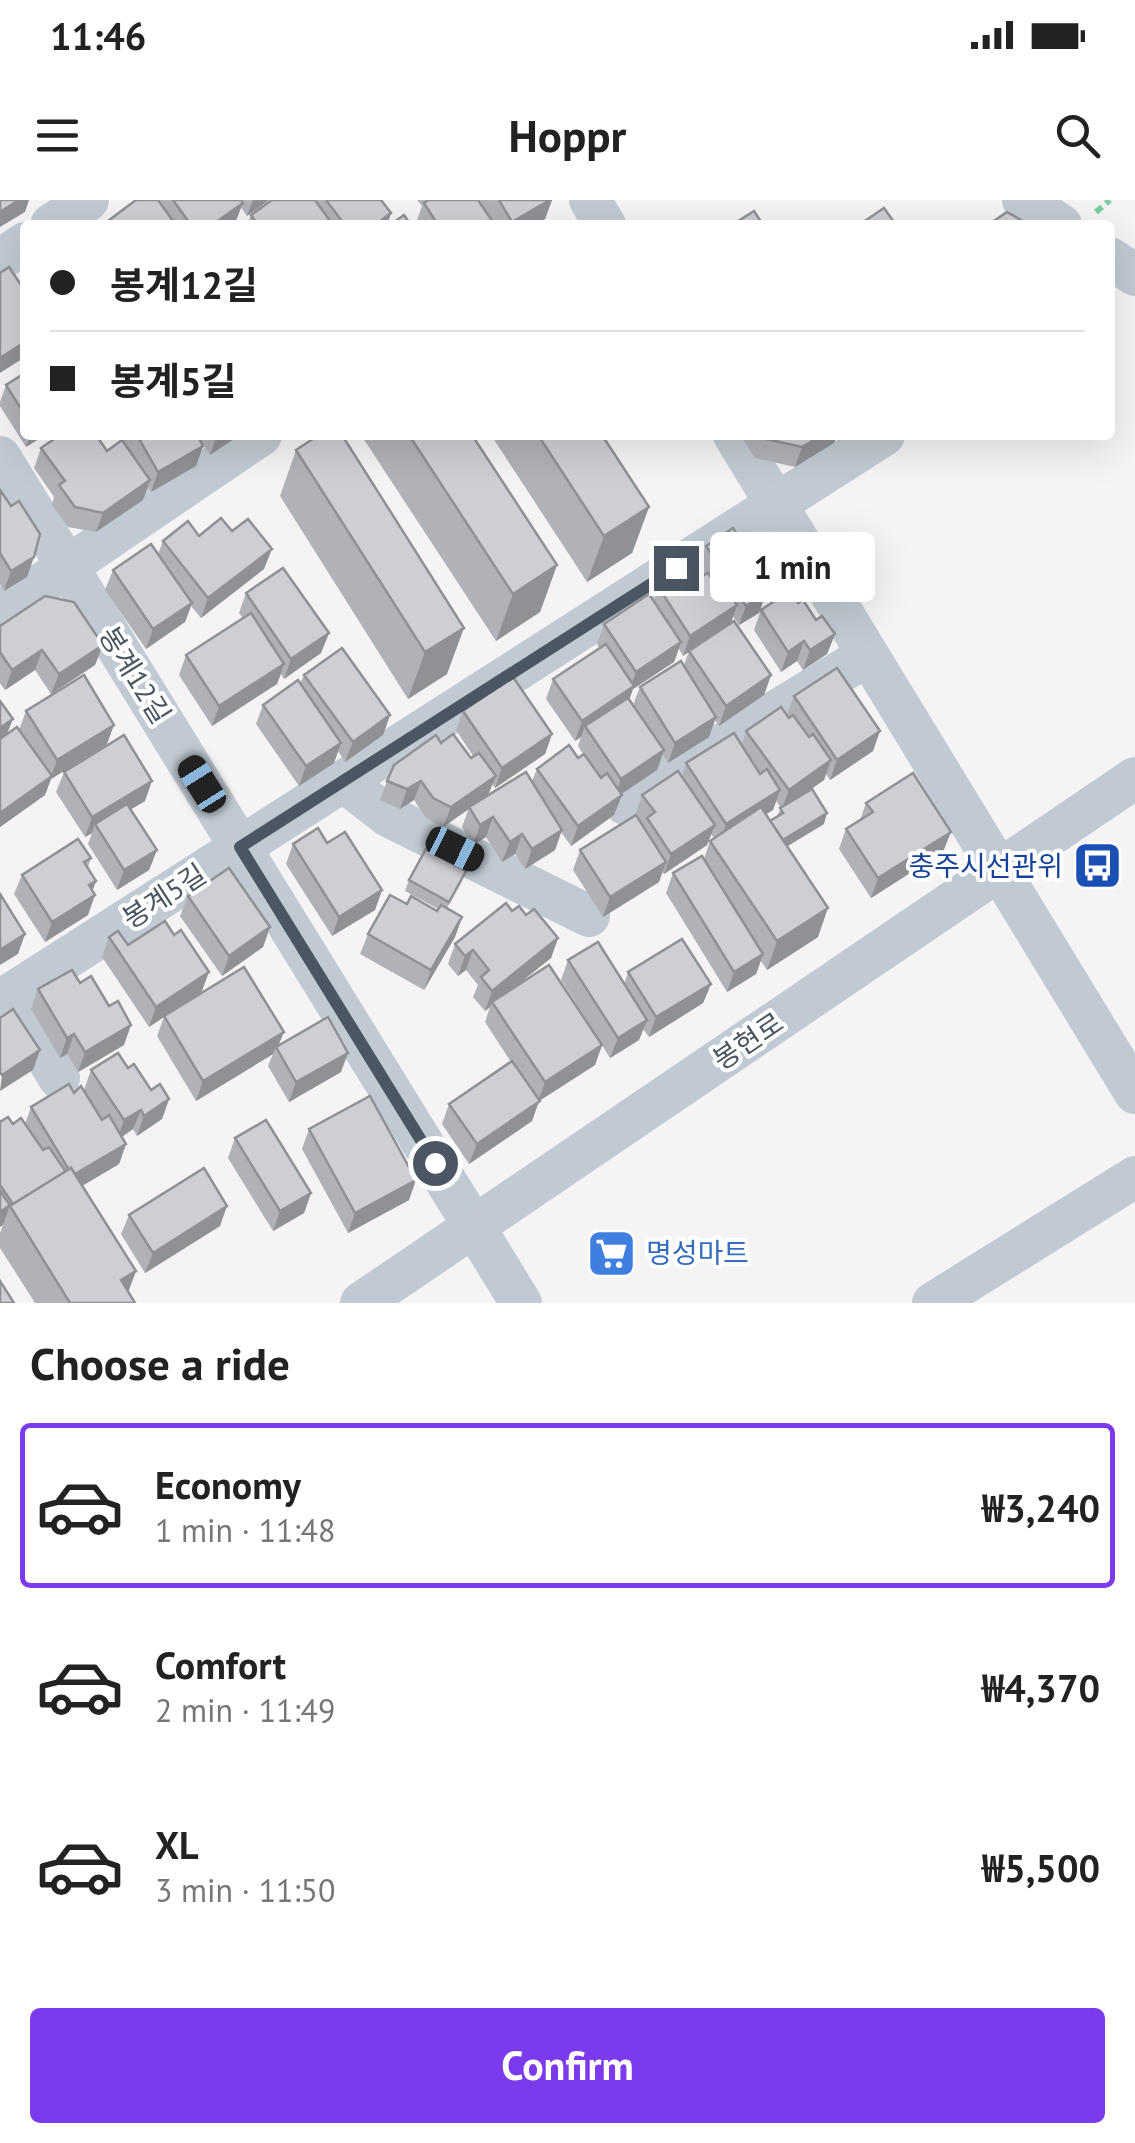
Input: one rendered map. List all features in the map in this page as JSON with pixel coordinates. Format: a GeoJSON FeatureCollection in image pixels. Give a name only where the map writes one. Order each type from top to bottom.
{"type":"FeatureCollection","features":[{"type":"Feature","properties":{"kind":"street"},"geometry":{"type":"LineString","coordinates":[[59,220],[88,200]]}},
{"type":"Feature","properties":{"kind":"street"},"geometry":{"type":"LineString","coordinates":[[1023,200],[1053,220]]}},
{"type":"Feature","properties":{"kind":"street"},"geometry":{"type":"LineString","coordinates":[[0,612],[255,440]]}},
{"type":"Feature","properties":{"kind":"street"},"geometry":{"type":"LineString","coordinates":[[737,440],[1135,1093]]}},
{"type":"Feature","properties":{"kind":"street","name":"봉계5길"},"geometry":{"type":"LineString","coordinates":[[4,998],[876,440]]}},
{"type":"Feature","properties":{"kind":"street","name":"봉계12길"},"geometry":{"type":"LineString","coordinates":[[0,456],[521,1303]]}},
{"type":"Feature","properties":{"kind":"street"},"geometry":{"type":"LineString","coordinates":[[626,804],[868,656]]}},
{"type":"Feature","properties":{"kind":"street","name":"봉현로"},"geometry":{"type":"LineString","coordinates":[[361,1303],[1135,778]]}},
{"type":"Feature","properties":{"kind":"street"},"geometry":{"type":"LineString","coordinates":[[343,781],[388,816],[589,916]]}},
{"type":"Feature","properties":{"kind":"street"},"geometry":{"type":"LineString","coordinates":[[4,998],[59,1078]]}},
{"type":"Feature","properties":{"kind":"street"},"geometry":{"type":"LineString","coordinates":[[933,1303],[1135,1176]]}},
{"type":"Feature","properties":{"kind":"building"},"geometry":{"type":"Polygon","coordinates":[[[0,200],[19,200],[0,212],[0,200]]]}},
{"type":"Feature","properties":{"kind":"building"},"geometry":{"type":"Polygon","coordinates":[[[136,200],[158,200],[172,220],[109,220],[136,200]]]}},
{"type":"Feature","properties":{"kind":"building"},"geometry":{"type":"Polygon","coordinates":[[[173,200],[243,203],[219,220],[187,220],[173,200]]]}},
{"type":"Feature","properties":{"kind":"building"},"geometry":{"type":"Polygon","coordinates":[[[272,200],[315,200],[329,220],[254,220],[251,215],[272,200]]]}},
{"type":"Feature","properties":{"kind":"building"},"geometry":{"type":"Polygon","coordinates":[[[326,200],[381,200],[391,213],[382,220],[341,220],[326,200]]]}},
{"type":"Feature","properties":{"kind":"building"},"geometry":{"type":"Polygon","coordinates":[[[478,200],[492,220],[435,220],[424,203],[478,200]]]}},
{"type":"Feature","properties":{"kind":"building"},"geometry":{"type":"Polygon","coordinates":[[[499,200],[550,200],[515,220],[511,220],[499,200]]]}},
{"type":"Feature","properties":{"kind":"building"},"geometry":{"type":"Polygon","coordinates":[[[884,208],[892,220],[866,220],[884,208]]]}},
{"type":"Feature","properties":{"kind":"building"},"geometry":{"type":"Polygon","coordinates":[[[754,211],[760,220],[740,220],[754,211]]]}},
{"type":"Feature","properties":{"kind":"building"},"geometry":{"type":"Polygon","coordinates":[[[1007,212],[1021,220],[995,220],[1007,212]]]}},
{"type":"Feature","properties":{"kind":"building"},"geometry":{"type":"Polygon","coordinates":[[[9,267],[20,284],[20,345],[0,358],[0,273],[9,267]]]}},
{"type":"Feature","properties":{"kind":"building"},"geometry":{"type":"Polygon","coordinates":[[[20,376],[20,407],[6,385],[20,376]]]}},
{"type":"Feature","properties":{"kind":"building"},"geometry":{"type":"Polygon","coordinates":[[[53,440],[99,440],[107,451],[122,440],[150,480],[103,513],[75,507],[59,485],[65,481],[41,448],[53,440]]]}},
{"type":"Feature","properties":{"kind":"building"},"geometry":{"type":"Polygon","coordinates":[[[140,440],[200,440],[203,446],[158,472],[140,440]]]}},
{"type":"Feature","properties":{"kind":"building"},"geometry":{"type":"Polygon","coordinates":[[[311,440],[345,440],[464,628],[425,652],[296,450],[311,440]]]}},
{"type":"Feature","properties":{"kind":"building"},"geometry":{"type":"Polygon","coordinates":[[[412,440],[475,440],[557,565],[513,594],[412,440]]]}},
{"type":"Feature","properties":{"kind":"building"},"geometry":{"type":"Polygon","coordinates":[[[541,440],[605,440],[649,507],[604,536],[541,440]]]}},
{"type":"Feature","properties":{"kind":"building"},"geometry":{"type":"Polygon","coordinates":[[[771,440],[814,440],[802,447],[771,440]]]}},
{"type":"Feature","properties":{"kind":"building"},"geometry":{"type":"Polygon","coordinates":[[[0,490],[11,506],[19,501],[40,534],[34,557],[11,571],[0,553],[0,490]]]}},
{"type":"Feature","properties":{"kind":"building"},"geometry":{"type":"Polygon","coordinates":[[[221,518],[232,531],[248,519],[272,549],[208,598],[163,541],[188,521],[199,536],[221,518]]]}},
{"type":"Feature","properties":{"kind":"building"},"geometry":{"type":"Polygon","coordinates":[[[733,528],[740,539],[749,533],[756,543],[763,538],[779,564],[757,579],[766,593],[746,606],[706,546],[733,528]]]}},
{"type":"Feature","properties":{"kind":"building"},"geometry":{"type":"Polygon","coordinates":[[[151,544],[192,603],[153,629],[113,570],[151,544]]]}},
{"type":"Feature","properties":{"kind":"building"},"geometry":{"type":"Polygon","coordinates":[[[692,567],[699,578],[708,573],[723,595],[728,592],[737,605],[690,636],[659,588],[692,567]]]}},
{"type":"Feature","properties":{"kind":"building"},"geometry":{"type":"Polygon","coordinates":[[[283,568],[329,633],[291,659],[246,593],[283,568]]]}},
{"type":"Feature","properties":{"kind":"building"},"geometry":{"type":"Polygon","coordinates":[[[790,591],[798,603],[803,600],[816,620],[822,616],[835,634],[810,650],[804,641],[788,652],[761,610],[790,591]]]}},
{"type":"Feature","properties":{"kind":"building"},"geometry":{"type":"Polygon","coordinates":[[[649,594],[681,642],[636,672],[604,624],[649,594]]]}},
{"type":"Feature","properties":{"kind":"building"},"geometry":{"type":"Polygon","coordinates":[[[45,596],[74,602],[103,645],[59,674],[42,650],[12,670],[0,652],[0,626],[45,596]]]}},
{"type":"Feature","properties":{"kind":"building"},"geometry":{"type":"Polygon","coordinates":[[[251,613],[284,664],[219,706],[186,655],[251,613]]]}},
{"type":"Feature","properties":{"kind":"building"},"geometry":{"type":"Polygon","coordinates":[[[734,621],[771,675],[726,706],[689,651],[734,621]]]}},
{"type":"Feature","properties":{"kind":"building"},"geometry":{"type":"Polygon","coordinates":[[[606,644],[634,686],[582,721],[553,679],[606,644]]]}},
{"type":"Feature","properties":{"kind":"building"},"geometry":{"type":"Polygon","coordinates":[[[342,648],[390,715],[353,742],[304,675],[342,648]]]}},
{"type":"Feature","properties":{"kind":"building"},"geometry":{"type":"Polygon","coordinates":[[[681,661],[716,717],[675,743],[640,687],[681,661]]]}},
{"type":"Feature","properties":{"kind":"building"},"geometry":{"type":"Polygon","coordinates":[[[837,668],[880,731],[837,760],[794,696],[837,668]]]}},
{"type":"Feature","properties":{"kind":"building"},"geometry":{"type":"Polygon","coordinates":[[[84,675],[114,725],[57,760],[26,711],[84,675]]]}},
{"type":"Feature","properties":{"kind":"building"},"geometry":{"type":"Polygon","coordinates":[[[513,677],[552,734],[502,768],[463,711],[513,677]]]}},
{"type":"Feature","properties":{"kind":"building"},"geometry":{"type":"Polygon","coordinates":[[[298,680],[341,743],[306,766],[263,705],[298,680]]]}},
{"type":"Feature","properties":{"kind":"building"},"geometry":{"type":"Polygon","coordinates":[[[628,698],[664,750],[621,779],[585,726],[628,698]]]}},
{"type":"Feature","properties":{"kind":"building"},"geometry":{"type":"Polygon","coordinates":[[[0,701],[13,719],[0,728],[0,701]]]}},
{"type":"Feature","properties":{"kind":"building"},"geometry":{"type":"Polygon","coordinates":[[[781,707],[789,718],[793,715],[809,737],[813,734],[831,760],[789,790],[746,731],[781,707]]]}},
{"type":"Feature","properties":{"kind":"building"},"geometry":{"type":"Polygon","coordinates":[[[17,727],[52,776],[0,813],[0,739],[17,727]]]}},
{"type":"Feature","properties":{"kind":"building"},"geometry":{"type":"Polygon","coordinates":[[[734,733],[760,774],[767,769],[780,790],[726,824],[686,763],[734,733]]]}},
{"type":"Feature","properties":{"kind":"building"},"geometry":{"type":"Polygon","coordinates":[[[453,734],[471,758],[479,753],[496,776],[451,807],[433,798],[421,781],[407,789],[387,781],[394,765],[436,735],[441,743],[453,734]]]}},
{"type":"Feature","properties":{"kind":"building"},"geometry":{"type":"Polygon","coordinates":[[[124,735],[152,781],[92,817],[64,772],[124,735]]]}},
{"type":"Feature","properties":{"kind":"building"},"geometry":{"type":"Polygon","coordinates":[[[569,745],[578,758],[584,754],[601,778],[607,773],[622,795],[578,826],[537,769],[569,745]]]}},
{"type":"Feature","properties":{"kind":"building"},"geometry":{"type":"Polygon","coordinates":[[[678,771],[715,825],[671,854],[647,818],[655,812],[642,795],[678,771]]]}},
{"type":"Feature","properties":{"kind":"building"},"geometry":{"type":"Polygon","coordinates":[[[526,772],[562,830],[532,849],[522,834],[510,842],[493,817],[480,825],[469,807],[526,772]]]}},
{"type":"Feature","properties":{"kind":"building"},"geometry":{"type":"Polygon","coordinates":[[[913,773],[951,832],[878,878],[846,829],[873,812],[866,803],[913,773]]]}},
{"type":"Feature","properties":{"kind":"building"},"geometry":{"type":"Polygon","coordinates":[[[812,789],[827,813],[783,840],[770,821],[783,813],[780,808],[812,789]]]}},
{"type":"Feature","properties":{"kind":"building"},"geometry":{"type":"Polygon","coordinates":[[[127,804],[157,850],[124,870],[95,824],[127,804]]]}},
{"type":"Feature","properties":{"kind":"building"},"geometry":{"type":"Polygon","coordinates":[[[761,807],[828,908],[777,941],[710,841],[761,807]]]}},
{"type":"Feature","properties":{"kind":"building"},"geometry":{"type":"Polygon","coordinates":[[[636,815],[666,862],[610,897],[580,850],[636,815]]]}},
{"type":"Feature","properties":{"kind":"building"},"geometry":{"type":"Polygon","coordinates":[[[318,828],[327,843],[345,832],[382,890],[339,917],[293,844],[318,828]]]}},
{"type":"Feature","properties":{"kind":"building"},"geometry":{"type":"Polygon","coordinates":[[[78,839],[91,858],[84,862],[96,881],[89,885],[95,895],[52,922],[22,875],[78,839]]]}},
{"type":"Feature","properties":{"kind":"building"},"geometry":{"type":"Polygon","coordinates":[[[426,849],[466,871],[449,902],[409,880],[426,849]]]}},
{"type":"Feature","properties":{"kind":"building"},"geometry":{"type":"Polygon","coordinates":[[[702,856],[763,954],[734,972],[673,873],[702,856]]]}},
{"type":"Feature","properties":{"kind":"building"},"geometry":{"type":"Polygon","coordinates":[[[229,868],[270,927],[229,956],[188,896],[229,868]]]}},
{"type":"Feature","properties":{"kind":"building"},"geometry":{"type":"Polygon","coordinates":[[[0,894],[25,934],[0,950],[0,894]]]}},
{"type":"Feature","properties":{"kind":"building"},"geometry":{"type":"Polygon","coordinates":[[[390,895],[407,904],[411,896],[437,911],[441,905],[462,917],[431,970],[368,934],[390,895]]]}},
{"type":"Feature","properties":{"kind":"building"},"geometry":{"type":"Polygon","coordinates":[[[506,903],[512,911],[519,906],[526,915],[534,909],[558,938],[492,991],[481,977],[489,970],[473,950],[465,956],[455,944],[506,903]]]}},
{"type":"Feature","properties":{"kind":"building"},"geometry":{"type":"Polygon","coordinates":[[[165,921],[174,935],[181,930],[209,972],[156,1007],[109,937],[118,931],[128,945],[165,921]]]}},
{"type":"Feature","properties":{"kind":"building"},"geometry":{"type":"Polygon","coordinates":[[[682,939],[711,984],[656,1017],[628,972],[682,939]]]}},
{"type":"Feature","properties":{"kind":"building"},"geometry":{"type":"Polygon","coordinates":[[[598,942],[647,1020],[618,1038],[568,960],[598,942]]]}},
{"type":"Feature","properties":{"kind":"building"},"geometry":{"type":"Polygon","coordinates":[[[549,965],[602,1045],[545,1082],[492,1002],[549,965]]]}},
{"type":"Feature","properties":{"kind":"building"},"geometry":{"type":"Polygon","coordinates":[[[244,967],[284,1032],[203,1081],[164,1016],[244,967]]]}},
{"type":"Feature","properties":{"kind":"building"},"geometry":{"type":"Polygon","coordinates":[[[72,970],[80,983],[91,976],[109,1006],[118,1001],[131,1025],[85,1052],[74,1034],[67,1038],[38,989],[72,970]]]}},
{"type":"Feature","properties":{"kind":"building"},"geometry":{"type":"Polygon","coordinates":[[[13,1009],[40,1050],[2,1075],[0,1018],[13,1009]]]}},
{"type":"Feature","properties":{"kind":"building"},"geometry":{"type":"Polygon","coordinates":[[[328,1017],[348,1053],[296,1082],[276,1047],[328,1017]]]}},
{"type":"Feature","properties":{"kind":"building"},"geometry":{"type":"Polygon","coordinates":[[[118,1053],[128,1068],[134,1064],[151,1090],[160,1084],[169,1099],[144,1116],[141,1110],[124,1120],[91,1070],[118,1053]]]}},
{"type":"Feature","properties":{"kind":"building"},"geometry":{"type":"Polygon","coordinates":[[[512,1061],[540,1101],[477,1144],[449,1104],[512,1061]]]}},
{"type":"Feature","properties":{"kind":"building"},"geometry":{"type":"Polygon","coordinates":[[[69,1084],[74,1093],[81,1086],[102,1120],[109,1115],[126,1144],[75,1174],[31,1107],[69,1084]]]}},
{"type":"Feature","properties":{"kind":"building"},"geometry":{"type":"Polygon","coordinates":[[[370,1096],[416,1180],[355,1213],[309,1129],[370,1096]]]}},
{"type":"Feature","properties":{"kind":"building"},"geometry":{"type":"Polygon","coordinates":[[[8,1117],[13,1124],[21,1118],[43,1150],[49,1147],[66,1172],[13,1204],[0,1185],[0,1122],[8,1117]]]}},
{"type":"Feature","properties":{"kind":"building"},"geometry":{"type":"Polygon","coordinates":[[[266,1120],[311,1193],[280,1211],[235,1138],[266,1120]]]}},
{"type":"Feature","properties":{"kind":"building"},"geometry":{"type":"Polygon","coordinates":[[[71,1168],[136,1271],[121,1280],[135,1303],[70,1303],[10,1206],[71,1168]]]}},
{"type":"Feature","properties":{"kind":"building"},"geometry":{"type":"Polygon","coordinates":[[[204,1168],[227,1206],[153,1253],[129,1215],[204,1168]]]}},
{"type":"Feature","properties":{"kind":"building"},"geometry":{"type":"Polygon","coordinates":[[[0,1191],[10,1205],[0,1212],[0,1191]]]}},
{"type":"Feature","properties":{"kind":"building"},"geometry":{"type":"Polygon","coordinates":[[[0,1281],[14,1303],[0,1303],[0,1281]]]}},
{"type":"Feature","properties":{"kind":"place","name":"충주시선관위"},"geometry":{"type":"Point","coordinates":[1098,866]}},
{"type":"Feature","properties":{"kind":"place","name":"명성마트"},"geometry":{"type":"Point","coordinates":[611,1253]}},
{"type":"Feature","properties":{"kind":"route"},"geometry":{"type":"LineString","coordinates":[[435,1163],[240,847],[676,568]]}}]}
